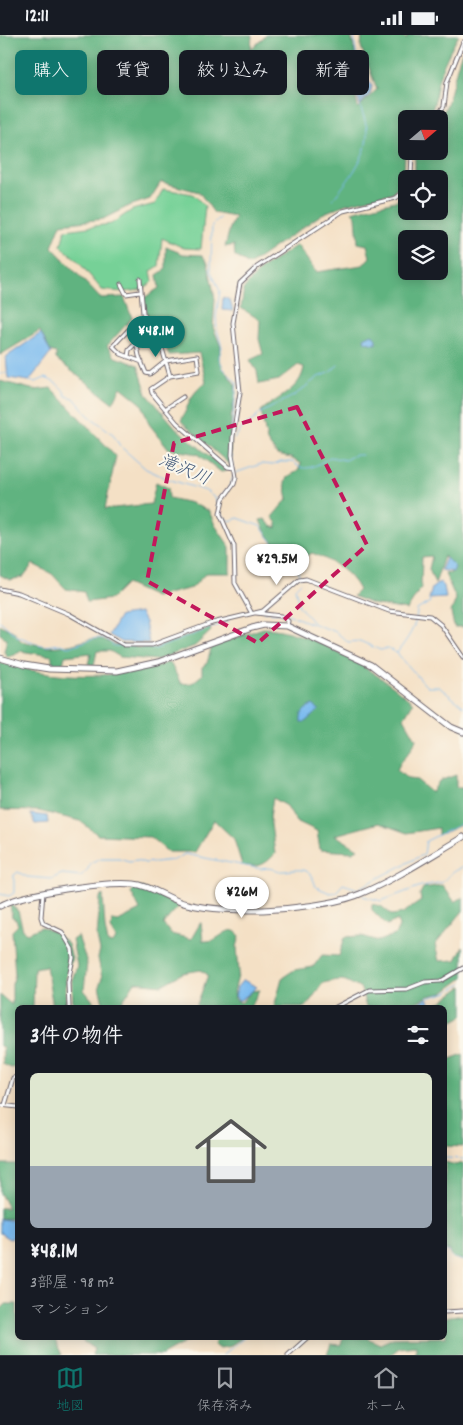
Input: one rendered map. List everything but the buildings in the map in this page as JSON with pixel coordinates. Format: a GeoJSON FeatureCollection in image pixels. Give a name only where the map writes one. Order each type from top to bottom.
{"type":"FeatureCollection","features":[{"type":"Feature","properties":{"kind":"street"},"geometry":{"type":"LineString","coordinates":[[442,110],[444,106],[447,82],[463,42]]}},
{"type":"Feature","properties":{"kind":"street"},"geometry":{"type":"LineString","coordinates":[[251,612],[235,583],[234,546],[220,515],[225,495],[234,484],[233,436],[240,392],[233,323],[240,283],[257,267],[343,211],[398,196]]}},
{"type":"Feature","properties":{"kind":"street"},"geometry":{"type":"LineString","coordinates":[[140,279],[140,292],[147,321],[159,338],[170,376]]}},
{"type":"Feature","properties":{"kind":"street"},"geometry":{"type":"LineString","coordinates":[[121,284],[126,294],[140,292]]}},
{"type":"Feature","properties":{"kind":"street"},"geometry":{"type":"LineString","coordinates":[[142,362],[121,354],[113,346],[133,325],[147,321]]}},
{"type":"Feature","properties":{"kind":"street"},"geometry":{"type":"LineString","coordinates":[[133,325],[146,373],[150,373],[166,361],[197,356],[199,371],[170,376],[152,389],[177,423],[228,467],[234,468]]}},
{"type":"Feature","properties":{"kind":"street"},"geometry":{"type":"LineString","coordinates":[[128,357],[129,350],[137,343]]}},
{"type":"Feature","properties":{"kind":"street"},"geometry":{"type":"LineString","coordinates":[[166,409],[183,397]]}},
{"type":"Feature","properties":{"kind":"street"},"geometry":{"type":"LineString","coordinates":[[256,613],[268,608],[299,580],[306,579],[389,611],[430,616],[441,625],[463,657]]}},
{"type":"Feature","properties":{"kind":"street"},"geometry":{"type":"LineString","coordinates":[[0,589],[18,593],[76,616],[124,645],[159,644],[212,623],[251,612],[286,618],[288,621],[287,627]]}},
{"type":"Feature","properties":{"kind":"street"},"geometry":{"type":"LineString","coordinates":[[0,658],[24,665],[49,669],[117,671],[138,668],[158,662],[252,628],[264,625],[287,627],[371,665],[452,727],[463,732]]}},
{"type":"Feature","properties":{"kind":"street"},"geometry":{"type":"LineString","coordinates":[[0,905],[12,899],[43,893],[95,886],[134,884],[146,887],[186,904],[242,909],[281,909],[359,895],[463,837]]}},
{"type":"Feature","properties":{"kind":"street"},"geometry":{"type":"LineString","coordinates":[[43,893],[41,917],[43,923],[62,933],[68,939],[72,949],[73,958],[68,981],[69,1005]]}},
{"type":"Feature","properties":{"kind":"street"},"geometry":{"type":"LineString","coordinates":[[340,1005],[369,990],[407,989],[425,982],[441,981],[463,968]]}},
{"type":"Feature","properties":{"kind":"street"},"geometry":{"type":"LineString","coordinates":[[5,1105],[13,1078],[15,1078]]}},
{"type":"Feature","properties":{"kind":"street"},"geometry":{"type":"LineString","coordinates":[[0,1105],[15,1107]]}},
{"type":"Feature","properties":{"kind":"street"},"geometry":{"type":"LineString","coordinates":[[447,1312],[463,1311]]}},
{"type":"Feature","properties":{"kind":"street"},"geometry":{"type":"LineString","coordinates":[[288,1355],[305,1340]]}},
{"type":"Feature","properties":{"kind":"highlighted area"},"geometry":{"type":"Polygon","coordinates":[[[297,407],[367,545],[258,643],[147,581],[174,443],[297,407]]]}},
{"type":"Feature","properties":{"kind":"green space"},"geometry":{"type":"Polygon","coordinates":[[[0,35],[252,35],[251,50],[266,35],[351,35],[354,50],[297,50],[297,95],[355,95],[358,108],[377,89],[369,68],[369,50],[362,50],[361,47],[362,35],[402,35],[407,40],[407,35],[459,35],[442,70],[431,110],[398,110],[398,160],[405,160],[404,170],[398,170],[398,187],[392,193],[346,204],[322,214],[249,265],[235,256],[234,245],[225,247],[235,217],[214,213],[199,192],[161,182],[150,199],[129,206],[103,219],[61,224],[52,247],[100,298],[124,297],[132,318],[107,346],[115,357],[138,365],[147,394],[176,428],[227,471],[221,472],[198,454],[169,449],[149,424],[142,404],[121,387],[113,403],[56,359],[56,353],[50,351],[40,331],[0,355],[0,35]]]}},
{"type":"Feature","properties":{"kind":"green space"},"geometry":{"type":"Polygon","coordinates":[[[463,50],[463,627],[454,627],[451,612],[456,599],[445,574],[451,573],[454,566],[444,556],[435,584],[429,569],[432,556],[422,557],[421,588],[407,610],[372,604],[353,596],[359,590],[351,578],[339,567],[312,553],[296,563],[270,539],[260,520],[265,519],[271,526],[277,528],[277,523],[272,517],[288,499],[285,483],[287,477],[298,471],[301,464],[291,458],[277,455],[267,441],[261,411],[298,382],[304,367],[298,365],[279,380],[259,384],[257,371],[250,360],[263,354],[259,339],[260,320],[241,308],[244,288],[261,269],[297,245],[316,272],[363,265],[370,257],[367,245],[358,243],[356,216],[352,212],[398,199],[398,220],[448,220],[448,170],[415,170],[415,160],[448,160],[448,110],[444,110],[463,50]]]}},
{"type":"Feature","properties":{"kind":"green space"},"geometry":{"type":"Polygon","coordinates":[[[163,189],[193,194],[205,206],[201,249],[184,248],[162,238],[159,266],[151,271],[153,281],[136,291],[102,290],[76,259],[61,246],[65,230],[111,224],[132,210],[155,204],[163,189]]]}},
{"type":"Feature","properties":{"kind":"green space"},"geometry":{"type":"Polygon","coordinates":[[[166,247],[183,254],[202,255],[208,263],[215,299],[213,327],[221,347],[219,357],[223,368],[235,384],[236,392],[231,417],[230,465],[181,421],[192,396],[206,382],[199,353],[169,355],[161,336],[148,318],[144,298],[159,288],[157,275],[166,269],[166,247]]]}},
{"type":"Feature","properties":{"kind":"green space"},"geometry":{"type":"Polygon","coordinates":[[[0,381],[35,390],[51,388],[116,456],[105,509],[151,504],[156,482],[168,488],[169,498],[191,503],[209,511],[215,525],[230,547],[230,573],[206,573],[192,588],[155,597],[126,584],[111,599],[87,602],[84,592],[66,589],[52,574],[33,564],[23,577],[10,580],[0,575],[0,381]]]}},
{"type":"Feature","properties":{"kind":"green space"},"geometry":{"type":"Polygon","coordinates":[[[0,625],[13,631],[21,641],[48,647],[70,645],[91,639],[102,639],[113,644],[151,649],[210,628],[211,631],[195,646],[156,660],[120,657],[110,651],[97,651],[94,665],[88,664],[91,653],[65,656],[63,664],[55,665],[52,663],[52,656],[20,651],[7,657],[4,651],[7,639],[0,634],[0,625]]]}},
{"type":"Feature","properties":{"kind":"green space"},"geometry":{"type":"Polygon","coordinates":[[[263,628],[281,630],[321,644],[382,679],[413,703],[404,718],[416,739],[397,770],[408,779],[417,780],[432,793],[439,781],[456,775],[456,787],[463,787],[463,824],[438,835],[438,828],[407,833],[379,823],[335,835],[358,849],[353,852],[320,850],[317,831],[296,821],[287,806],[273,798],[270,817],[275,854],[264,864],[252,866],[242,865],[234,839],[214,820],[195,852],[168,852],[150,837],[98,835],[80,821],[39,811],[0,810],[0,662],[21,668],[64,675],[107,675],[149,668],[170,662],[181,684],[192,683],[202,675],[202,667],[207,663],[212,646],[263,628]]]}},
{"type":"Feature","properties":{"kind":"green space"},"geometry":{"type":"Polygon","coordinates":[[[442,885],[455,902],[463,897],[463,911],[435,945],[439,961],[456,960],[463,946],[463,978],[443,993],[428,996],[410,1005],[365,1005],[361,989],[347,981],[340,980],[323,983],[307,1005],[275,1005],[282,978],[294,970],[313,967],[322,955],[339,956],[345,937],[362,936],[379,941],[395,935],[399,927],[398,920],[387,925],[372,910],[372,904],[381,906],[392,915],[403,913],[421,901],[420,894],[423,888],[442,885]]]}},
{"type":"Feature","properties":{"kind":"green space"},"geometry":{"type":"Polygon","coordinates":[[[134,886],[143,888],[179,906],[163,924],[171,934],[191,939],[201,922],[203,941],[214,940],[228,931],[237,933],[240,936],[237,947],[239,972],[234,992],[235,999],[241,1003],[252,991],[260,990],[251,1005],[197,1005],[208,975],[201,970],[183,973],[162,985],[135,982],[120,1005],[101,1005],[103,1003],[99,986],[102,978],[98,958],[100,951],[97,937],[100,898],[103,895],[108,943],[113,944],[116,939],[111,928],[112,920],[118,921],[140,910],[131,892],[134,886]]]}},
{"type":"Feature","properties":{"kind":"green space"},"geometry":{"type":"Polygon","coordinates":[[[10,904],[18,911],[23,930],[28,933],[41,927],[55,933],[68,944],[72,958],[66,977],[66,1005],[53,1005],[46,966],[34,968],[33,1005],[15,1005],[15,1067],[11,1068],[3,1064],[3,1047],[0,1046],[0,995],[12,1005],[12,984],[15,975],[12,931],[18,925],[16,920],[12,918],[10,904]]]}},
{"type":"Feature","properties":{"kind":"green space"},"geometry":{"type":"Polygon","coordinates":[[[78,936],[87,963],[84,990],[96,1005],[73,1005],[72,980],[77,966],[72,940],[78,936]]]}},
{"type":"Feature","properties":{"kind":"green space"},"geometry":{"type":"Polygon","coordinates":[[[463,986],[463,1016],[448,1024],[447,1027],[447,1005],[437,1005],[463,986]]]}},
{"type":"Feature","properties":{"kind":"green space"},"geometry":{"type":"Polygon","coordinates":[[[463,1054],[463,1147],[447,1146],[447,1060],[463,1054]]]}},
{"type":"Feature","properties":{"kind":"green space"},"geometry":{"type":"Polygon","coordinates":[[[447,1163],[456,1165],[463,1163],[463,1260],[453,1258],[449,1250],[447,1250],[447,1163]]]}},
{"type":"Feature","properties":{"kind":"green space"},"geometry":{"type":"Polygon","coordinates":[[[0,1164],[15,1164],[15,1219],[0,1218],[0,1208],[8,1208],[0,1193],[0,1164]]]}},
{"type":"Feature","properties":{"kind":"green space"},"geometry":{"type":"Polygon","coordinates":[[[6,1304],[15,1304],[15,1340],[55,1340],[62,1355],[0,1355],[0,1310],[6,1304]]]}},
{"type":"Feature","properties":{"kind":"green space"},"geometry":{"type":"Polygon","coordinates":[[[463,1315],[463,1355],[416,1355],[416,1346],[399,1348],[390,1355],[327,1355],[331,1344],[341,1345],[342,1340],[371,1340],[380,1344],[389,1340],[447,1340],[447,1318],[463,1315]]]}},
{"type":"Feature","properties":{"kind":"green space"},"geometry":{"type":"Polygon","coordinates":[[[81,1340],[189,1340],[162,1355],[92,1355],[94,1349],[81,1340]]]}},
{"type":"Feature","properties":{"kind":"green space"},"geometry":{"type":"Polygon","coordinates":[[[216,1340],[239,1340],[228,1347],[219,1348],[214,1345],[216,1340]]]}},
{"type":"Feature","properties":{"kind":"water"},"geometry":{"type":"Polygon","coordinates":[[[369,82],[372,86],[370,94],[360,105],[357,96],[369,95],[369,82]]]}},
{"type":"Feature","properties":{"kind":"water"},"geometry":{"type":"Polygon","coordinates":[[[223,297],[230,300],[233,311],[222,310],[223,297]]]}},
{"type":"Feature","properties":{"kind":"water"},"geometry":{"type":"Polygon","coordinates":[[[41,333],[51,353],[29,381],[8,378],[6,357],[41,333]]]}},
{"type":"Feature","properties":{"kind":"water"},"geometry":{"type":"Polygon","coordinates":[[[372,334],[376,339],[376,344],[365,342],[364,338],[372,334]]]}},
{"type":"Feature","properties":{"kind":"water"},"geometry":{"type":"Polygon","coordinates":[[[446,558],[455,567],[453,572],[441,570],[446,558]]]}},
{"type":"Feature","properties":{"kind":"water"},"geometry":{"type":"Polygon","coordinates":[[[440,582],[444,586],[446,598],[429,599],[432,588],[440,582]]]}},
{"type":"Feature","properties":{"kind":"water"},"geometry":{"type":"Polygon","coordinates":[[[140,613],[145,622],[149,643],[122,642],[109,635],[120,616],[140,613]]]}},
{"type":"Feature","properties":{"kind":"water"},"geometry":{"type":"Polygon","coordinates":[[[313,705],[319,710],[305,722],[301,722],[301,716],[304,711],[313,705]]]}},
{"type":"Feature","properties":{"kind":"water"},"geometry":{"type":"Polygon","coordinates":[[[30,814],[47,816],[48,823],[35,824],[30,814]]]}},
{"type":"Feature","properties":{"kind":"water"},"geometry":{"type":"Polygon","coordinates":[[[243,980],[257,987],[241,1000],[238,1000],[235,996],[237,987],[243,980]]]}},
{"type":"Feature","properties":{"kind":"water"},"geometry":{"type":"Polygon","coordinates":[[[427,998],[430,1003],[430,1005],[415,1005],[427,998]]]}},
{"type":"Feature","properties":{"kind":"water"},"geometry":{"type":"Polygon","coordinates":[[[0,1219],[15,1221],[15,1237],[9,1239],[0,1233],[0,1219]]]}},
{"type":"Feature","properties":{"kind":"waterway"},"geometry":{"type":"LineString","coordinates":[[354,35],[356,50]]}},
{"type":"Feature","properties":{"kind":"waterway"},"geometry":{"type":"LineString","coordinates":[[333,199],[351,176],[364,150],[367,129],[360,105]]}},
{"type":"Feature","properties":{"kind":"waterway"},"geometry":{"type":"LineString","coordinates":[[220,218],[212,225],[211,271],[220,291],[216,317],[217,330],[222,347],[219,357],[223,368],[237,383],[231,437]]}},
{"type":"Feature","properties":{"kind":"waterway"},"geometry":{"type":"LineString","coordinates":[[234,439],[243,427],[256,418],[257,415],[295,395],[318,377],[329,373],[338,365]]}},
{"type":"Feature","properties":{"kind":"waterway","name":"滝沢川"},"geometry":{"type":"LineString","coordinates":[[0,374],[8,373]]}},
{"type":"Feature","properties":{"kind":"waterway","name":"滝沢川"},"geometry":{"type":"LineString","coordinates":[[29,381],[36,382],[45,378],[57,384],[63,389],[66,396],[74,398],[88,415],[113,434],[120,446],[146,469],[168,479],[206,491],[216,499],[220,512],[227,520],[230,521],[238,518],[260,526],[280,552],[296,565],[300,578]]}},
{"type":"Feature","properties":{"kind":"waterway"},"geometry":{"type":"LineString","coordinates":[[235,473],[261,464],[273,465],[280,462],[293,462],[302,468],[307,468],[330,457],[345,460],[354,455],[362,455]]}},
{"type":"Feature","properties":{"kind":"waterway"},"geometry":{"type":"LineString","coordinates":[[231,456],[233,471]]}},
{"type":"Feature","properties":{"kind":"waterway"},"geometry":{"type":"LineString","coordinates":[[217,499],[229,487],[234,475]]}},
{"type":"Feature","properties":{"kind":"waterway","name":"滝沢川"},"geometry":{"type":"LineString","coordinates":[[301,582],[295,588],[299,606],[314,624],[336,632],[348,642],[360,641],[380,650],[388,649],[397,653],[427,687],[439,687],[463,706]]}},
{"type":"Feature","properties":{"kind":"waterway"},"geometry":{"type":"LineString","coordinates":[[397,653],[408,638],[417,616],[417,610],[430,602],[429,599]]}},
{"type":"Feature","properties":{"kind":"waterway"},"geometry":{"type":"LineString","coordinates":[[264,612],[285,613],[312,624]]}},
{"type":"Feature","properties":{"kind":"waterway"},"geometry":{"type":"LineString","coordinates":[[0,621],[17,636],[44,646],[60,644],[68,647],[96,638],[105,638],[114,646],[134,646]]}},
{"type":"Feature","properties":{"kind":"waterway"},"geometry":{"type":"LineString","coordinates":[[141,647],[155,649],[229,621]]}},
{"type":"Feature","properties":{"kind":"waterway"},"geometry":{"type":"LineString","coordinates":[[0,894],[9,896],[14,893],[14,875],[18,872],[27,877],[51,879],[62,874],[81,876],[88,869],[90,863],[101,858],[137,860],[145,863],[174,860],[185,854],[261,869],[305,871],[314,880],[316,887],[330,893],[336,892],[343,884],[358,889],[424,854],[426,841],[463,823]]}},
{"type":"Feature","properties":{"kind":"waterway"},"geometry":{"type":"LineString","coordinates":[[363,896],[381,901],[421,886],[443,882],[451,873],[463,867]]}},
{"type":"Feature","properties":{"kind":"waterway"},"geometry":{"type":"LineString","coordinates":[[427,998],[446,993],[463,983]]}},
{"type":"Feature","properties":{"kind":"waterway"},"geometry":{"type":"LineString","coordinates":[[447,1158],[463,1159]]}},
{"type":"Feature","properties":{"kind":"waterway"},"geometry":{"type":"LineString","coordinates":[[447,1251],[453,1258],[463,1261]]}},
{"type":"Feature","properties":{"kind":"waterway"},"geometry":{"type":"LineString","coordinates":[[223,1355],[241,1340]]}}]}
